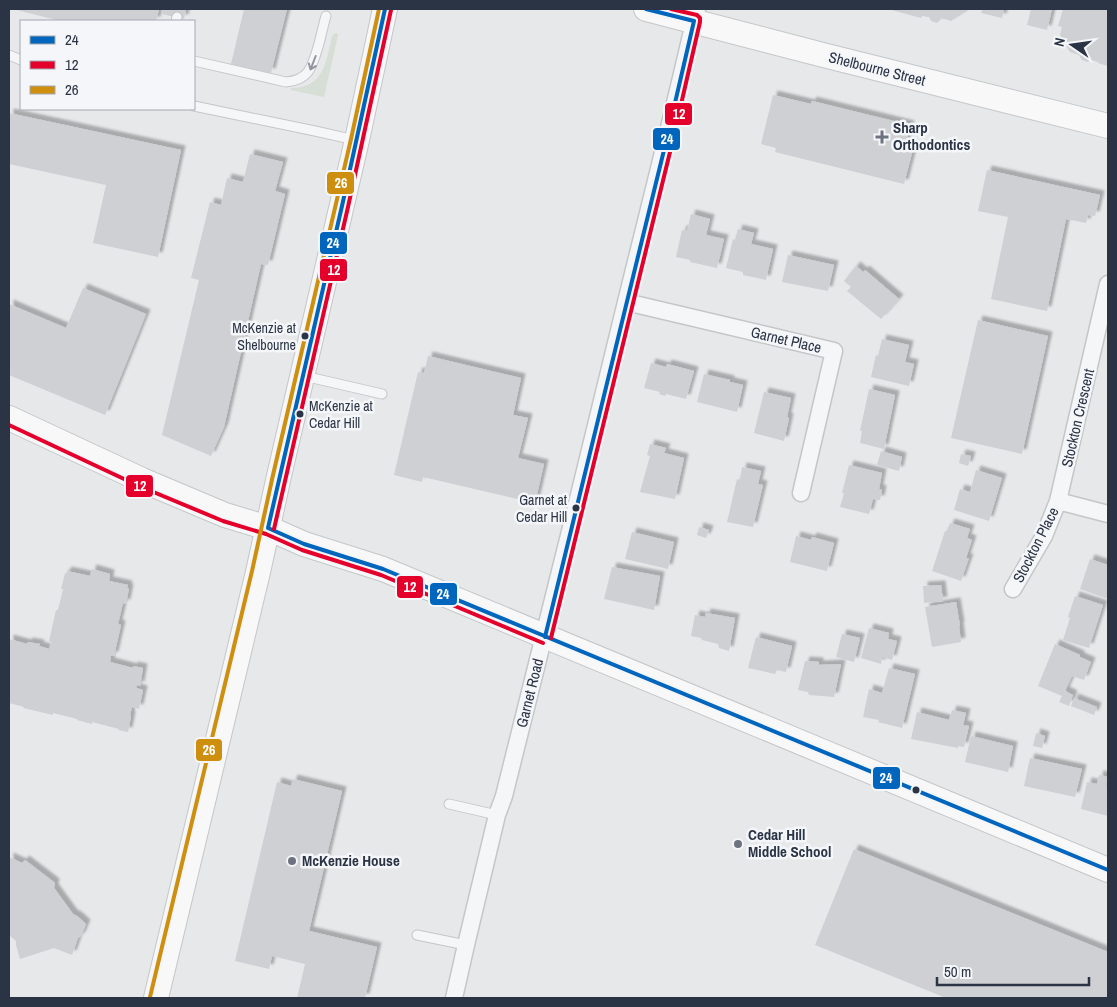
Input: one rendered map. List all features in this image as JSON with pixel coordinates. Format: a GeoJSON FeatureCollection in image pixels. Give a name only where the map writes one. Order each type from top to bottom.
{"type":"FeatureCollection","features":[{"type":"Feature","properties":{"kind":"main road"},"geometry":{"type":"LineString","coordinates":[[156,998],[231,689],[357,140],[385,9]]}},
{"type":"Feature","properties":{"kind":"main road","name":"Shelbourne Street"},"geometry":{"type":"LineString","coordinates":[[646,9],[696,15],[819,54],[1108,126]]}},
{"type":"Feature","properties":{"kind":"main road"},"geometry":{"type":"LineString","coordinates":[[9,418],[161,488],[225,515],[268,528],[304,544],[382,569],[1108,870]]}},
{"type":"Feature","properties":{"kind":"street","name":"Garnet Road"},"geometry":{"type":"LineString","coordinates":[[454,998],[498,816],[545,637],[696,15]]}},
{"type":"Feature","properties":{"kind":"street","name":"Stockton Crescent"},"geometry":{"type":"LineString","coordinates":[[1058,501],[1108,284]]}},
{"type":"Feature","properties":{"kind":"street","name":"Garnet Place"},"geometry":{"type":"LineString","coordinates":[[626,302],[834,351],[801,493]]}},
{"type":"Feature","properties":{"kind":"street"},"geometry":{"type":"LineString","coordinates":[[1058,501],[1108,514]]}},
{"type":"Feature","properties":{"kind":"street","name":"Stockton Place"},"geometry":{"type":"LineString","coordinates":[[1013,589],[1044,536],[1058,501]]}},
{"type":"Feature","properties":{"kind":"lane"},"geometry":{"type":"LineString","coordinates":[[195,61],[286,82],[299,80],[311,70],[326,16]]}},
{"type":"Feature","properties":{"kind":"lane"},"geometry":{"type":"LineString","coordinates":[[195,106],[357,140]]}},
{"type":"Feature","properties":{"kind":"lane"},"geometry":{"type":"LineString","coordinates":[[302,375],[382,394]]}},
{"type":"Feature","properties":{"kind":"lane"},"geometry":{"type":"LineString","coordinates":[[449,804],[498,816]]}},
{"type":"Feature","properties":{"kind":"lane"},"geometry":{"type":"LineString","coordinates":[[417,935],[466,945]]}},
{"type":"Feature","properties":{"kind":"shaded area"},"geometry":{"type":"Polygon","coordinates":[[[335,33],[338,35],[324,97],[291,90],[291,88],[310,84],[322,72],[332,36],[335,33]]]}},
{"type":"Feature","properties":{"kind":"building"},"geometry":{"type":"Polygon","coordinates":[[[13,9],[159,9],[156,20],[56,20],[13,9]]]}},
{"type":"Feature","properties":{"kind":"building"},"geometry":{"type":"Polygon","coordinates":[[[164,9],[186,9],[184,19],[162,14],[164,9]]]}},
{"type":"Feature","properties":{"kind":"building"},"geometry":{"type":"Polygon","coordinates":[[[244,9],[287,9],[271,73],[231,64],[244,9]]]}},
{"type":"Feature","properties":{"kind":"building"},"geometry":{"type":"Polygon","coordinates":[[[888,9],[968,9],[951,21],[941,18],[937,23],[931,21],[929,17],[922,16],[921,18],[888,9]]]}},
{"type":"Feature","properties":{"kind":"building"},"geometry":{"type":"Polygon","coordinates":[[[983,9],[1004,9],[1002,18],[981,13],[983,9]]]}},
{"type":"Feature","properties":{"kind":"building"},"geometry":{"type":"Polygon","coordinates":[[[1031,9],[1052,9],[1047,30],[1027,25],[1031,9]]]}},
{"type":"Feature","properties":{"kind":"building"},"geometry":{"type":"Polygon","coordinates":[[[1063,9],[1108,9],[1108,66],[1091,60],[1088,62],[1082,60],[1079,55],[1070,52],[1060,35],[1062,27],[1058,26],[1063,9]]]}},
{"type":"Feature","properties":{"kind":"building"},"geometry":{"type":"Polygon","coordinates":[[[773,95],[811,104],[812,101],[910,125],[905,147],[913,149],[904,184],[775,152],[776,148],[761,144],[773,95]]]}},
{"type":"Feature","properties":{"kind":"building"},"geometry":{"type":"Polygon","coordinates":[[[9,113],[181,150],[158,257],[93,243],[106,185],[9,164],[9,113]]]}},
{"type":"Feature","properties":{"kind":"building"},"geometry":{"type":"Polygon","coordinates":[[[250,154],[283,162],[275,191],[285,194],[268,265],[261,264],[224,427],[211,456],[162,435],[199,280],[191,278],[210,202],[221,205],[227,178],[243,182],[250,154]]]}},
{"type":"Feature","properties":{"kind":"building"},"geometry":{"type":"Polygon","coordinates":[[[987,170],[1100,195],[1095,216],[1088,215],[1086,223],[1066,219],[1047,311],[991,299],[1008,217],[978,211],[987,170]]]}},
{"type":"Feature","properties":{"kind":"building"},"geometry":{"type":"Polygon","coordinates":[[[691,214],[710,219],[706,235],[724,239],[717,268],[676,257],[682,230],[687,231],[691,214]]]}},
{"type":"Feature","properties":{"kind":"building"},"geometry":{"type":"Polygon","coordinates":[[[738,229],[754,233],[751,244],[773,249],[766,280],[743,275],[743,272],[726,268],[733,239],[735,240],[738,229]]]}},
{"type":"Feature","properties":{"kind":"building"},"geometry":{"type":"Polygon","coordinates":[[[788,255],[834,265],[828,291],[782,282],[788,255]]]}},
{"type":"Feature","properties":{"kind":"building"},"geometry":{"type":"Polygon","coordinates":[[[856,266],[863,272],[865,270],[899,299],[881,319],[847,291],[851,287],[844,281],[856,266]]]}},
{"type":"Feature","properties":{"kind":"building"},"geometry":{"type":"Polygon","coordinates":[[[83,288],[146,314],[105,415],[9,375],[9,304],[66,328],[83,288]]]}},
{"type":"Feature","properties":{"kind":"building"},"geometry":{"type":"Polygon","coordinates":[[[978,320],[1048,336],[1022,454],[951,438],[978,320]]]}},
{"type":"Feature","properties":{"kind":"building"},"geometry":{"type":"Polygon","coordinates":[[[882,339],[909,345],[905,362],[914,364],[909,386],[871,377],[882,339]]]}},
{"type":"Feature","properties":{"kind":"building"},"geometry":{"type":"Polygon","coordinates":[[[428,356],[521,378],[513,415],[528,418],[518,458],[544,464],[535,503],[423,477],[422,482],[394,475],[418,372],[424,373],[428,356]]]}},
{"type":"Feature","properties":{"kind":"building"},"geometry":{"type":"Polygon","coordinates":[[[651,363],[666,367],[667,364],[694,371],[686,399],[666,394],[665,396],[659,394],[660,392],[644,388],[651,363]]]}},
{"type":"Feature","properties":{"kind":"building"},"geometry":{"type":"Polygon","coordinates":[[[704,374],[743,385],[737,412],[697,402],[704,374]]]}},
{"type":"Feature","properties":{"kind":"building"},"geometry":{"type":"Polygon","coordinates":[[[869,389],[895,395],[884,449],[860,443],[862,431],[860,431],[869,389]]]}},
{"type":"Feature","properties":{"kind":"building"},"geometry":{"type":"Polygon","coordinates":[[[764,392],[791,398],[784,441],[754,433],[764,392]]]}},
{"type":"Feature","properties":{"kind":"building"},"geometry":{"type":"Polygon","coordinates":[[[650,444],[666,448],[664,453],[684,458],[675,499],[640,492],[650,456],[647,455],[650,444]]]}},
{"type":"Feature","properties":{"kind":"building"},"geometry":{"type":"Polygon","coordinates":[[[881,451],[902,457],[899,471],[877,465],[881,451]]]}},
{"type":"Feature","properties":{"kind":"building"},"geometry":{"type":"Polygon","coordinates":[[[961,454],[971,456],[968,466],[959,463],[961,454]]]}},
{"type":"Feature","properties":{"kind":"building"},"geometry":{"type":"Polygon","coordinates":[[[849,465],[882,473],[879,489],[882,490],[880,500],[873,499],[869,514],[840,507],[849,465]]]}},
{"type":"Feature","properties":{"kind":"building"},"geometry":{"type":"Polygon","coordinates":[[[742,467],[761,471],[758,484],[763,485],[753,527],[727,522],[737,479],[740,480],[742,467]]]}},
{"type":"Feature","properties":{"kind":"building"},"geometry":{"type":"Polygon","coordinates":[[[976,470],[1002,478],[989,521],[954,510],[960,489],[970,492],[976,470]]]}},
{"type":"Feature","properties":{"kind":"building"},"geometry":{"type":"Polygon","coordinates":[[[950,523],[970,529],[967,538],[972,540],[966,558],[969,558],[961,581],[932,571],[945,531],[947,531],[950,523]]]}},
{"type":"Feature","properties":{"kind":"building"},"geometry":{"type":"Polygon","coordinates":[[[699,527],[709,530],[706,538],[697,535],[699,527]]]}},
{"type":"Feature","properties":{"kind":"building"},"geometry":{"type":"Polygon","coordinates":[[[632,532],[674,542],[668,569],[625,559],[632,532]]]}},
{"type":"Feature","properties":{"kind":"building"},"geometry":{"type":"Polygon","coordinates":[[[796,536],[811,540],[812,537],[834,543],[827,571],[790,562],[796,536]]]}},
{"type":"Feature","properties":{"kind":"building"},"geometry":{"type":"Polygon","coordinates":[[[1090,559],[1108,565],[1108,599],[1080,589],[1090,559]]]}},
{"type":"Feature","properties":{"kind":"building"},"geometry":{"type":"Polygon","coordinates":[[[612,567],[660,576],[654,610],[604,599],[612,567]]]}},
{"type":"Feature","properties":{"kind":"building"},"geometry":{"type":"Polygon","coordinates":[[[92,569],[110,574],[109,581],[128,585],[127,588],[129,588],[126,604],[123,603],[118,624],[121,625],[114,656],[111,656],[110,662],[133,668],[133,666],[143,668],[140,686],[137,685],[136,688],[143,690],[139,709],[132,707],[128,732],[53,713],[53,715],[23,708],[9,703],[9,639],[27,644],[28,642],[40,644],[39,646],[49,649],[51,642],[49,641],[63,589],[61,589],[65,573],[67,571],[90,576],[92,569]]]}},
{"type":"Feature","properties":{"kind":"building"},"geometry":{"type":"Polygon","coordinates":[[[941,585],[943,601],[924,603],[923,586],[941,585]]]}},
{"type":"Feature","properties":{"kind":"building"},"geometry":{"type":"Polygon","coordinates":[[[1075,596],[1103,605],[1089,648],[1063,640],[1075,596]]]}},
{"type":"Feature","properties":{"kind":"building"},"geometry":{"type":"Polygon","coordinates":[[[956,602],[961,642],[932,647],[925,607],[956,602]]]}},
{"type":"Feature","properties":{"kind":"building"},"geometry":{"type":"Polygon","coordinates":[[[706,613],[735,618],[729,651],[719,648],[718,644],[691,636],[695,615],[705,617],[706,613]]]}},
{"type":"Feature","properties":{"kind":"building"},"geometry":{"type":"Polygon","coordinates":[[[869,628],[889,633],[888,639],[897,641],[892,660],[882,657],[881,664],[861,658],[869,628]]]}},
{"type":"Feature","properties":{"kind":"building"},"geometry":{"type":"Polygon","coordinates":[[[842,634],[860,638],[854,662],[836,657],[842,634]]]}},
{"type":"Feature","properties":{"kind":"building"},"geometry":{"type":"Polygon","coordinates":[[[756,637],[792,646],[786,672],[777,670],[775,674],[748,668],[756,637]]]}},
{"type":"Feature","properties":{"kind":"building"},"geometry":{"type":"Polygon","coordinates":[[[1055,644],[1091,662],[1084,680],[1072,676],[1065,691],[1073,695],[1069,706],[1059,702],[1062,696],[1038,686],[1055,644]]]}},
{"type":"Feature","properties":{"kind":"building"},"geometry":{"type":"Polygon","coordinates":[[[805,661],[819,662],[819,665],[841,664],[834,697],[809,695],[808,692],[798,690],[805,661]]]}},
{"type":"Feature","properties":{"kind":"building"},"geometry":{"type":"Polygon","coordinates":[[[889,668],[915,674],[902,728],[863,717],[869,689],[882,693],[889,668]]]}},
{"type":"Feature","properties":{"kind":"building"},"geometry":{"type":"Polygon","coordinates":[[[1074,698],[1097,707],[1094,715],[1071,706],[1074,698]]]}},
{"type":"Feature","properties":{"kind":"building"},"geometry":{"type":"Polygon","coordinates":[[[952,710],[966,713],[963,725],[969,726],[964,747],[958,746],[958,748],[911,739],[917,712],[949,720],[952,710]]]}},
{"type":"Feature","properties":{"kind":"building"},"geometry":{"type":"Polygon","coordinates":[[[1036,733],[1045,736],[1042,748],[1033,746],[1036,733]]]}},
{"type":"Feature","properties":{"kind":"building"},"geometry":{"type":"Polygon","coordinates":[[[971,736],[1013,746],[1008,772],[965,762],[971,736]]]}},
{"type":"Feature","properties":{"kind":"building"},"geometry":{"type":"Polygon","coordinates":[[[1030,758],[1082,769],[1075,797],[1024,786],[1030,758]]]}},
{"type":"Feature","properties":{"kind":"building"},"geometry":{"type":"Polygon","coordinates":[[[1099,775],[1108,777],[1106,786],[1108,787],[1108,816],[1081,809],[1087,782],[1097,784],[1099,775]]]}},
{"type":"Feature","properties":{"kind":"building","name":"McKenzie House"},"geometry":{"type":"Polygon","coordinates":[[[293,779],[342,791],[309,931],[377,947],[365,998],[297,998],[305,964],[272,956],[269,969],[235,961],[277,782],[291,786],[293,779]]]}},
{"type":"Feature","properties":{"kind":"building","name":"Cedar Hill Middle School"},"geometry":{"type":"Polygon","coordinates":[[[854,849],[1108,952],[1108,998],[946,998],[815,945],[854,849]]]}},
{"type":"Feature","properties":{"kind":"building"},"geometry":{"type":"Polygon","coordinates":[[[9,857],[22,863],[25,860],[55,883],[54,888],[73,914],[86,924],[81,936],[78,938],[72,955],[54,948],[20,959],[16,941],[9,935],[9,857]]]}},
{"type":"Feature","properties":{"kind":"transit line","name":"26"},"geometry":{"type":"LineString","coordinates":[[150,997],[252,571],[379,9]]}},
{"type":"Feature","properties":{"kind":"transit line","name":"24"},"geometry":{"type":"LineString","coordinates":[[385,9],[268,528],[304,544],[383,569],[1108,870]]}},
{"type":"Feature","properties":{"kind":"transit line","name":"24"},"geometry":{"type":"LineString","coordinates":[[545,637],[694,21],[646,9]]}},
{"type":"Feature","properties":{"kind":"transit line","name":"12"},"geometry":{"type":"LineString","coordinates":[[551,638],[700,22],[700,18],[697,15],[671,9]]}},
{"type":"Feature","properties":{"kind":"transit line","name":"12"},"geometry":{"type":"LineString","coordinates":[[274,529],[391,10]]}},
{"type":"Feature","properties":{"kind":"transit line","name":"12"},"geometry":{"type":"LineString","coordinates":[[9,425],[139,486],[223,521],[266,534],[302,550],[381,575],[543,643]]}},
{"type":"Feature","properties":{"kind":"place","name":"Sharp Orthodontics"},"geometry":{"type":"Point","coordinates":[882,137]}},
{"type":"Feature","properties":{"kind":"place","name":"McKenzie at Shelbourne"},"geometry":{"type":"Point","coordinates":[305,336]}},
{"type":"Feature","properties":{"kind":"place","name":"McKenzie at Cedar Hill"},"geometry":{"type":"Point","coordinates":[300,414]}},
{"type":"Feature","properties":{"kind":"place","name":"Garnet at Cedar Hill"},"geometry":{"type":"Point","coordinates":[576,508]}},
{"type":"Feature","properties":{"kind":"place","name":"Cedar Hill Middle School"},"geometry":{"type":"Point","coordinates":[738,844]}},
{"type":"Feature","properties":{"kind":"place","name":"McKenzie House"},"geometry":{"type":"Point","coordinates":[292,861]}}]}
